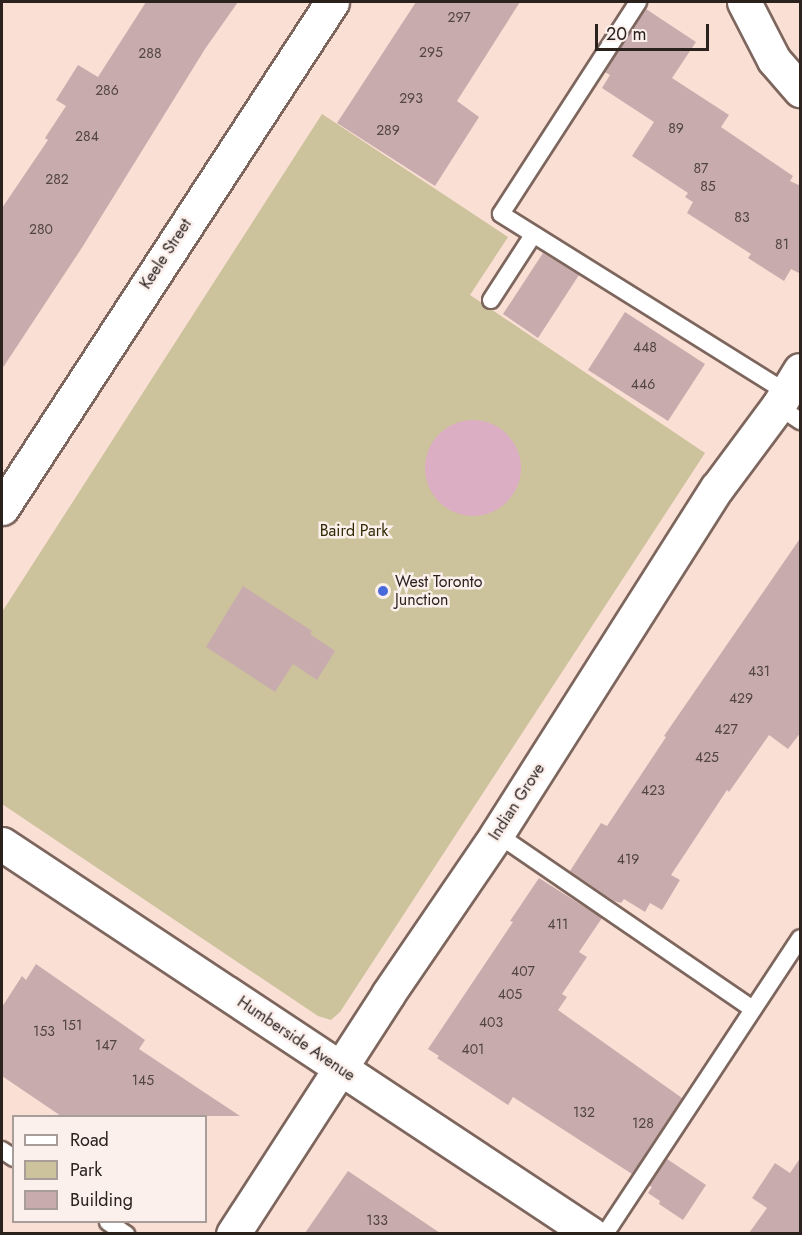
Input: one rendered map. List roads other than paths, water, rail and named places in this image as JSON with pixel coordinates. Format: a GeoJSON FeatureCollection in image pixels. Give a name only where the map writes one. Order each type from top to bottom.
{"type":"FeatureCollection","features":[{"type":"Feature","properties":{"kind":"street","name":"Keele Street"},"geometry":{"type":"LineString","coordinates":[[2,508],[332,2]]}},
{"type":"Feature","properties":{"kind":"street"},"geometry":{"type":"LineString","coordinates":[[744,2],[774,60],[801,90]]}},
{"type":"Feature","properties":{"kind":"street","name":"Indian Grove"},"geometry":{"type":"LineString","coordinates":[[232,1233],[388,994],[497,834],[717,488],[791,397]]}},
{"type":"Feature","properties":{"kind":"street","name":"Humberside Avenue"},"geometry":{"type":"LineString","coordinates":[[2,844],[591,1233]]}},
{"type":"Feature","properties":{"kind":"lane"},"geometry":{"type":"LineString","coordinates":[[638,2],[501,214],[791,397]]}},
{"type":"Feature","properties":{"kind":"lane"},"geometry":{"type":"LineString","coordinates":[[491,300],[533,235]]}},
{"type":"Feature","properties":{"kind":"lane"},"geometry":{"type":"LineString","coordinates":[[497,834],[753,1009]]}},
{"type":"Feature","properties":{"kind":"lane"},"geometry":{"type":"LineString","coordinates":[[605,1233],[801,938]]}},
{"type":"Feature","properties":{"kind":"lane"},"geometry":{"type":"LineString","coordinates":[[111,1223],[126,1233]]}},
{"type":"Feature","properties":{"kind":"place","name":"West Toronto Junction"},"geometry":{"type":"Point","coordinates":[383,591]}},
{"type":"Feature","properties":{"kind":"park label","name":"Baird Park"},"geometry":{"type":"Point","coordinates":[354,531]}}]}
